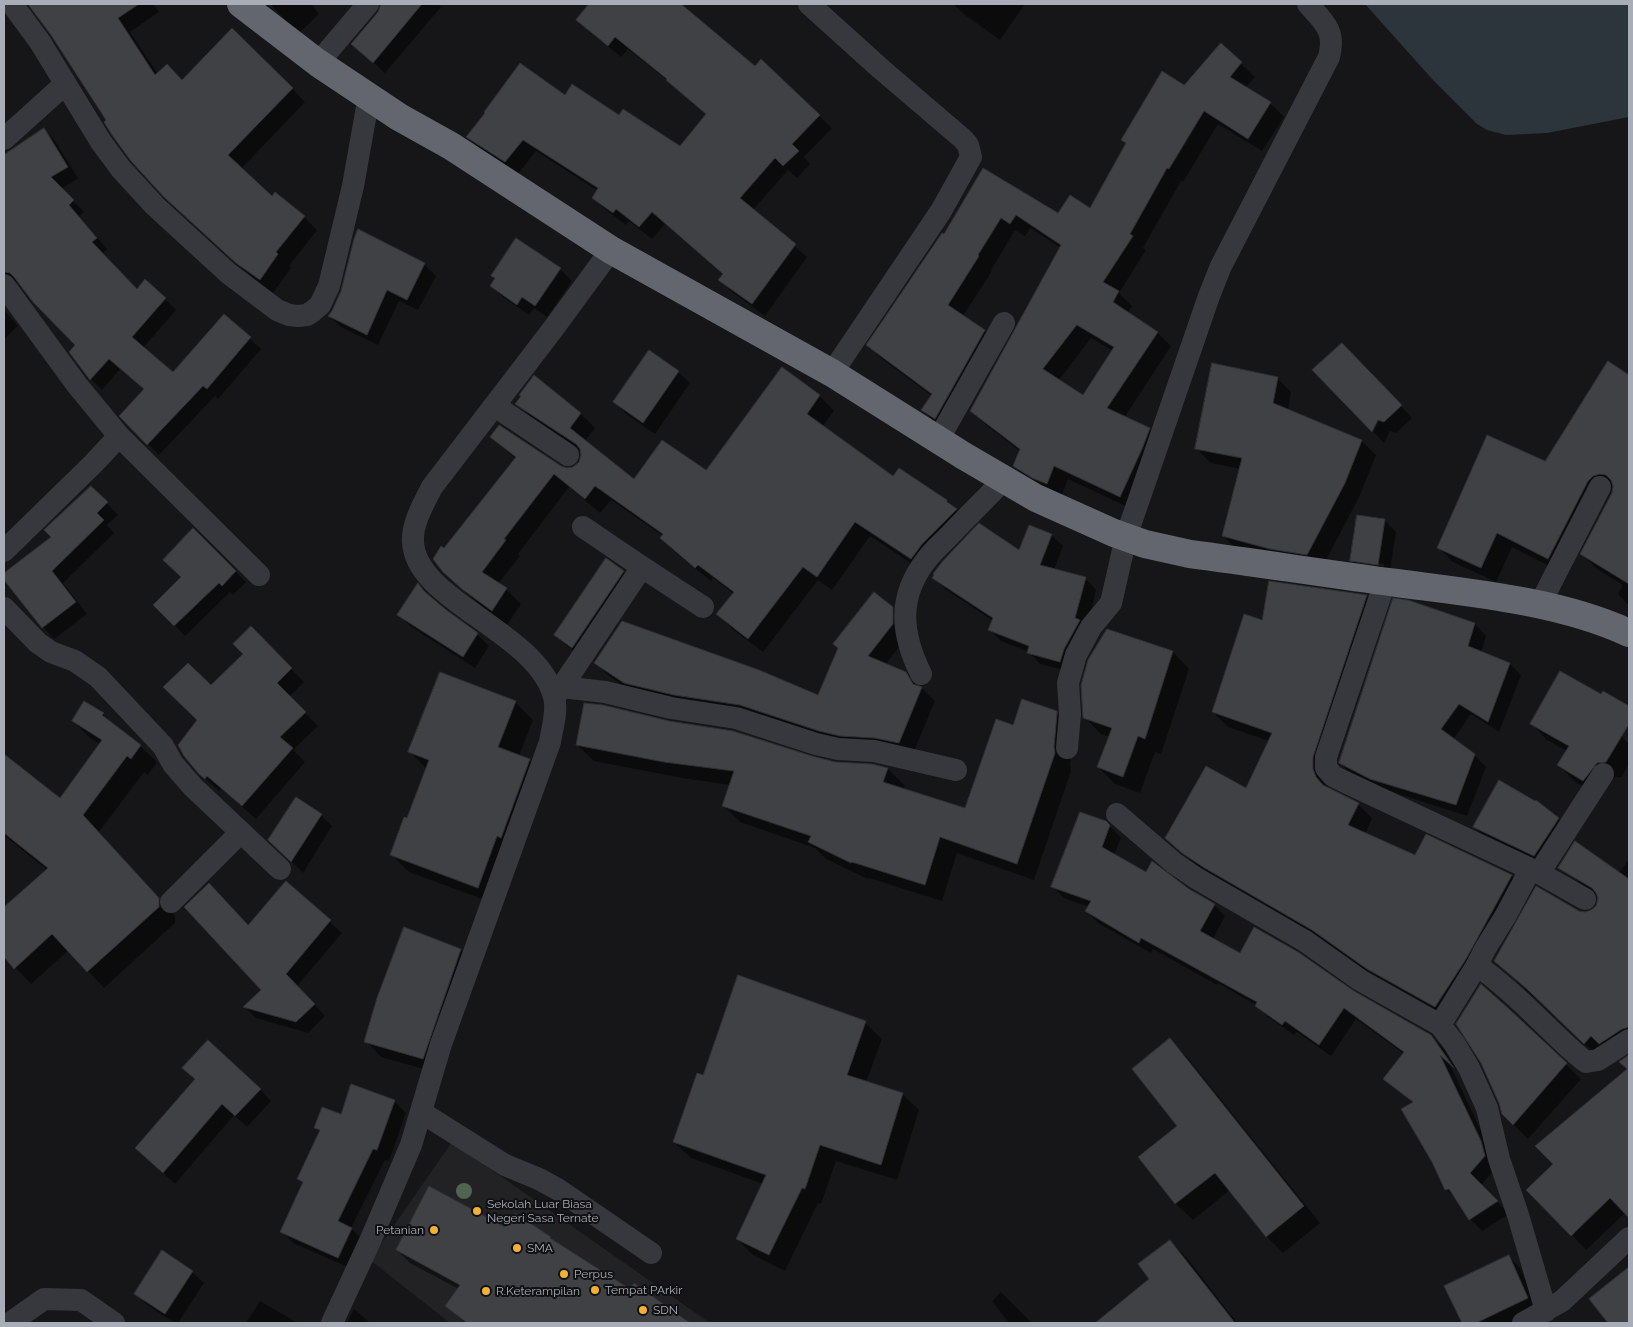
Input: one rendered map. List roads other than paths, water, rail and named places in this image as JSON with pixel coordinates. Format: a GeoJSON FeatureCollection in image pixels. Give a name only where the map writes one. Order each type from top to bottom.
{"type":"FeatureCollection","features":[{"type":"Feature","properties":{"kind":"highway"},"geometry":{"type":"LineString","coordinates":[[241,4],[318,64],[398,117],[451,146],[611,250],[832,373],[938,440],[1036,498],[1114,533],[1146,544],[1190,554],[1385,582],[1485,594],[1567,611],[1609,624],[1629,633]]}},
{"type":"Feature","properties":{"kind":"street"},"geometry":{"type":"LineString","coordinates":[[12,4],[40,42],[101,142],[121,169],[155,206],[228,273],[278,310],[298,316],[307,315],[320,305],[329,286],[353,186],[369,96]]}},
{"type":"Feature","properties":{"kind":"street"},"geometry":{"type":"LineString","coordinates":[[318,64],[368,4]]}},
{"type":"Feature","properties":{"kind":"street"},"geometry":{"type":"LineString","coordinates":[[809,4],[963,139],[968,145],[971,157],[941,211],[832,373]]}},
{"type":"Feature","properties":{"kind":"street"},"geometry":{"type":"LineString","coordinates":[[1067,748],[1070,714],[1068,683],[1076,655],[1091,627],[1111,603],[1126,537],[1220,266],[1330,57],[1333,44],[1331,36],[1326,26],[1308,4]]}},
{"type":"Feature","properties":{"kind":"street"},"geometry":{"type":"LineString","coordinates":[[4,139],[65,84]]}},
{"type":"Feature","properties":{"kind":"street"},"geometry":{"type":"LineString","coordinates":[[558,693],[527,654],[426,575],[417,562],[412,539],[418,515],[432,488],[611,250]]}},
{"type":"Feature","properties":{"kind":"street"},"geometry":{"type":"LineString","coordinates":[[4,286],[77,385],[119,436],[259,574]]}},
{"type":"Feature","properties":{"kind":"street"},"geometry":{"type":"LineString","coordinates":[[938,440],[1004,322]]}},
{"type":"Feature","properties":{"kind":"street"},"geometry":{"type":"LineString","coordinates":[[495,406],[568,455]]}},
{"type":"Feature","properties":{"kind":"street"},"geometry":{"type":"LineString","coordinates":[[4,551],[119,436]]}},
{"type":"Feature","properties":{"kind":"street"},"geometry":{"type":"LineString","coordinates":[[921,674],[911,652],[905,624],[906,601],[915,577],[927,558],[1004,480]]}},
{"type":"Feature","properties":{"kind":"street"},"geometry":{"type":"LineString","coordinates":[[1539,606],[1600,487]]}},
{"type":"Feature","properties":{"kind":"street"},"geometry":{"type":"LineString","coordinates":[[583,527],[703,607]]}},
{"type":"Feature","properties":{"kind":"street"},"geometry":{"type":"LineString","coordinates":[[332,1323],[400,1174],[411,1145],[441,1044],[550,742],[558,693],[642,567]]}},
{"type":"Feature","properties":{"kind":"street"},"geometry":{"type":"LineString","coordinates":[[1385,582],[1326,757],[1326,768],[1333,776],[1535,871],[1585,899]]}},
{"type":"Feature","properties":{"kind":"street"},"geometry":{"type":"LineString","coordinates":[[4,608],[38,643],[51,652],[75,661],[98,677],[163,746],[173,764],[194,787],[280,869]]}},
{"type":"Feature","properties":{"kind":"street"},"geometry":{"type":"LineString","coordinates":[[558,693],[605,692],[665,707],[736,718],[816,744],[838,749],[874,751],[956,770]]}},
{"type":"Feature","properties":{"kind":"street"},"geometry":{"type":"LineString","coordinates":[[1440,1025],[1506,915],[1603,774]]}},
{"type":"Feature","properties":{"kind":"street"},"geometry":{"type":"LineString","coordinates":[[1117,814],[1174,863],[1196,878],[1305,941],[1360,980],[1440,1025],[1454,1043],[1469,1068],[1487,1108],[1499,1159],[1518,1214],[1546,1311]]}},
{"type":"Feature","properties":{"kind":"street"},"geometry":{"type":"LineString","coordinates":[[171,902],[241,832]]}},
{"type":"Feature","properties":{"kind":"street"},"geometry":{"type":"LineString","coordinates":[[1477,965],[1498,980],[1575,1054],[1586,1062],[1598,1060],[1629,1040]]}},
{"type":"Feature","properties":{"kind":"street"},"geometry":{"type":"LineString","coordinates":[[421,1112],[506,1165],[540,1179],[560,1190],[651,1253]]}},
{"type":"Feature","properties":{"kind":"street"},"geometry":{"type":"LineString","coordinates":[[1523,1323],[1546,1311],[1577,1289],[1629,1238]]}},
{"type":"Feature","properties":{"kind":"street"},"geometry":{"type":"LineString","coordinates":[[10,1323],[44,1299],[81,1300],[114,1323]]}},
{"type":"Feature","properties":{"kind":"place","name":"Sekolah Luar Biasa Negeri Sasa Ternate"},"geometry":{"type":"Point","coordinates":[477,1211]}},
{"type":"Feature","properties":{"kind":"place","name":"Petanian"},"geometry":{"type":"Point","coordinates":[434,1230]}},
{"type":"Feature","properties":{"kind":"place","name":"SMA"},"geometry":{"type":"Point","coordinates":[517,1248]}},
{"type":"Feature","properties":{"kind":"place","name":"Perpus"},"geometry":{"type":"Point","coordinates":[564,1274]}},
{"type":"Feature","properties":{"kind":"place","name":"Tempat PArkir"},"geometry":{"type":"Point","coordinates":[595,1290]}},
{"type":"Feature","properties":{"kind":"place","name":"R.Keterampilan"},"geometry":{"type":"Point","coordinates":[486,1291]}},
{"type":"Feature","properties":{"kind":"place","name":"SDN"},"geometry":{"type":"Point","coordinates":[643,1310]}}]}
